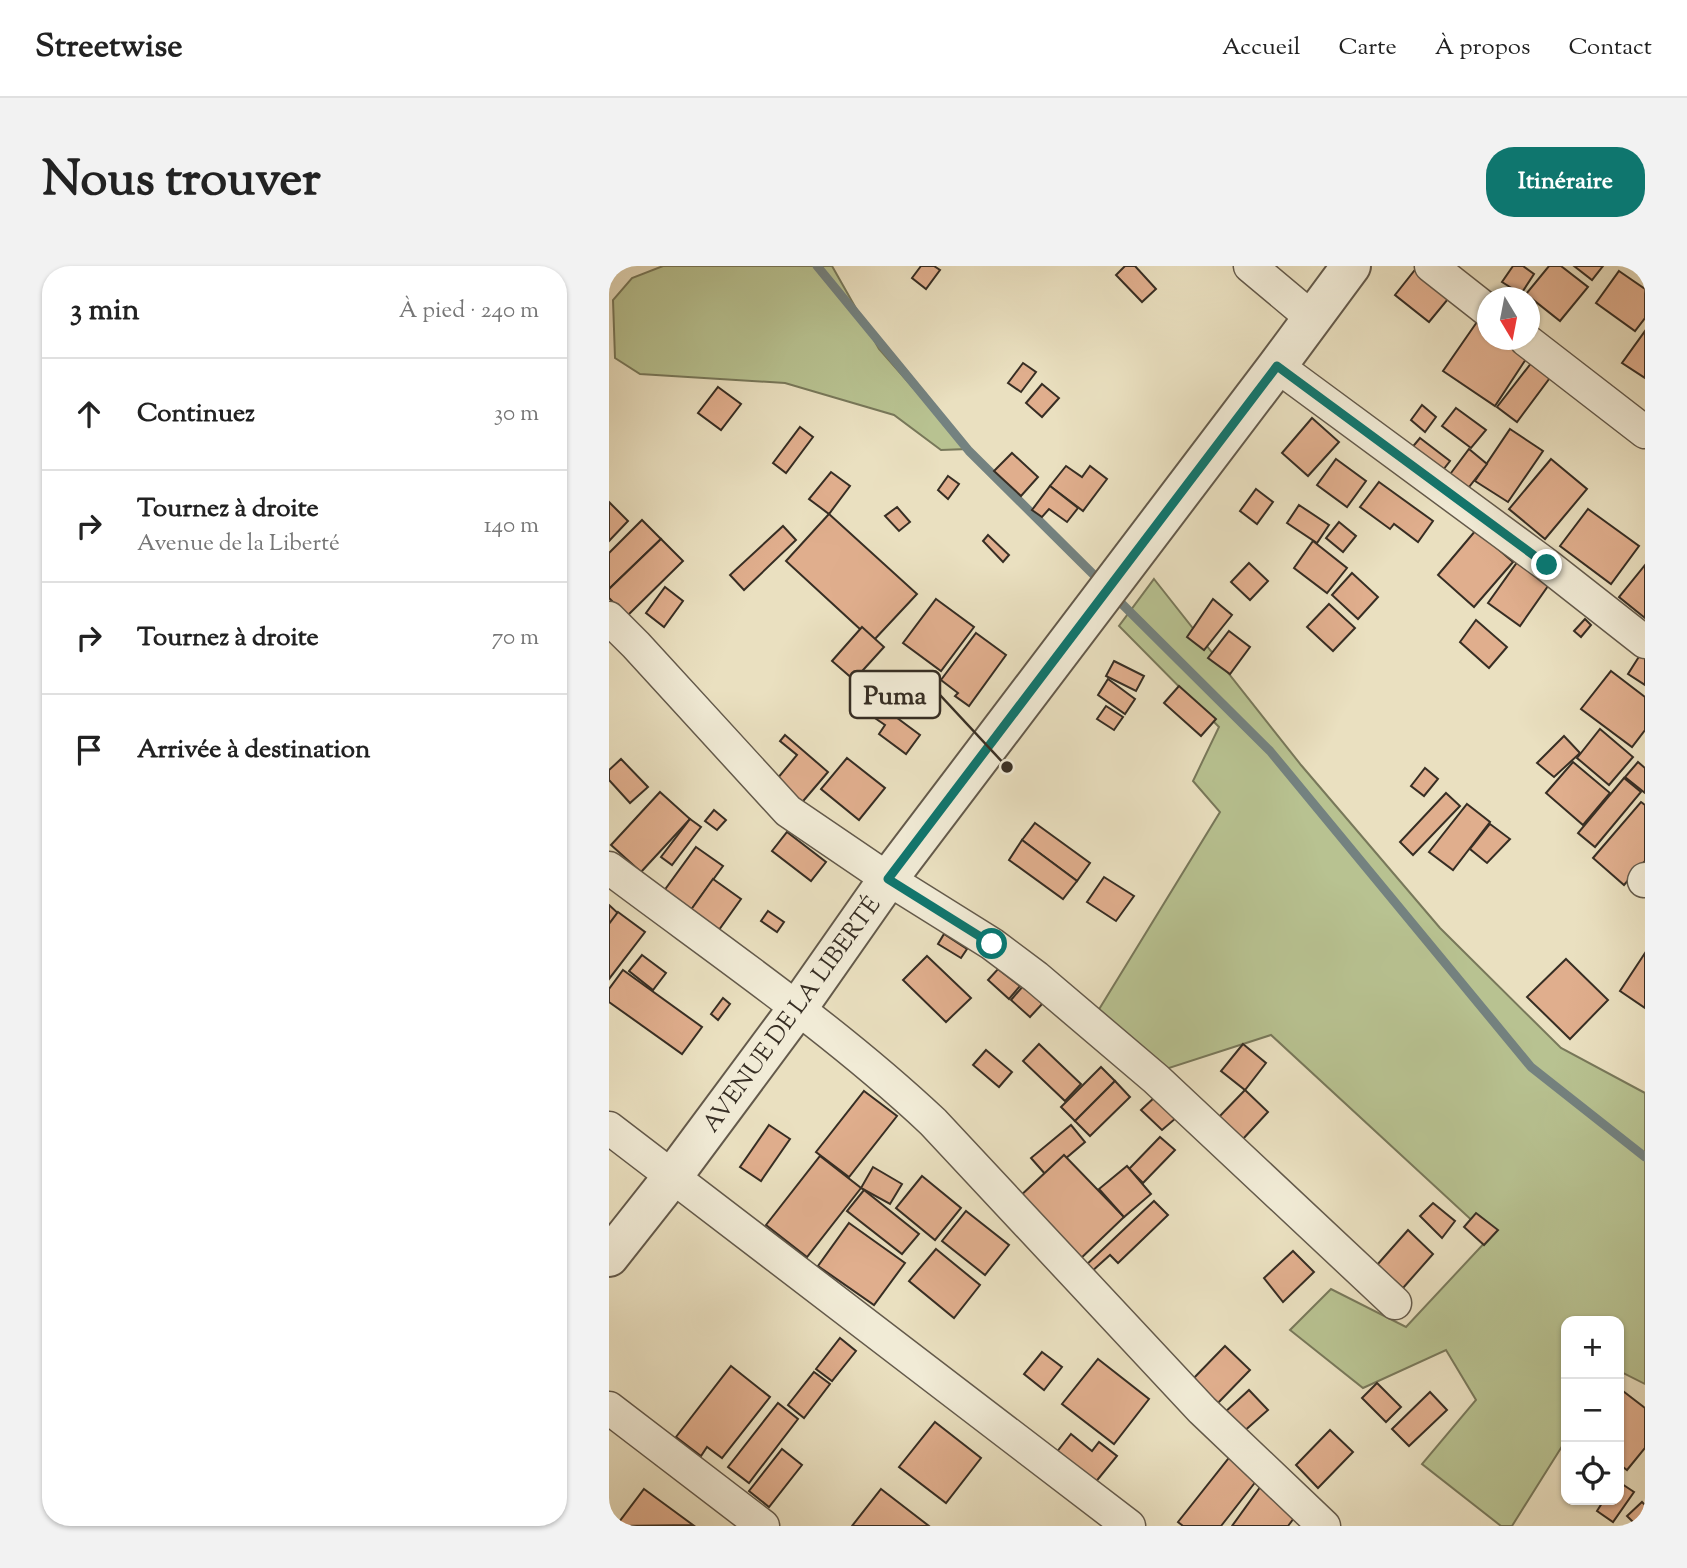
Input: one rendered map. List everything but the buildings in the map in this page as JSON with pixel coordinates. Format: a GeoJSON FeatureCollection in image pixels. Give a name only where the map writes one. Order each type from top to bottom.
{"type":"FeatureCollection","features":[{"type":"Feature","properties":{"kind":"street"},"geometry":{"type":"LineString","coordinates":[[1250,266],[1312,318]]}},
{"type":"Feature","properties":{"kind":"street","name":"AVENUE DE LA LIBERTÉ"},"geometry":{"type":"LineString","coordinates":[[609,1257],[797,1009],[888,879],[1351,266]]}},
{"type":"Feature","properties":{"kind":"street"},"geometry":{"type":"LineString","coordinates":[[1431,266],[1477,302]]}},
{"type":"Feature","properties":{"kind":"street"},"geometry":{"type":"LineString","coordinates":[[1539,350],[1645,432]]}},
{"type":"Feature","properties":{"kind":"street"},"geometry":{"type":"LineString","coordinates":[[1277,366],[1536,557],[1645,642]]}},
{"type":"Feature","properties":{"kind":"street"},"geometry":{"type":"LineString","coordinates":[[609,618],[788,811],[888,879],[992,944],[1036,977],[1156,1079],[1395,1303]]}},
{"type":"Feature","properties":{"kind":"street"},"geometry":{"type":"LineString","coordinates":[[609,868],[797,1009],[895,1087],[933,1122],[1202,1410],[1324,1526]]}},
{"type":"Feature","properties":{"kind":"street"},"geometry":{"type":"LineString","coordinates":[[609,1128],[1129,1526]]}},
{"type":"Feature","properties":{"kind":"street"},"geometry":{"type":"LineString","coordinates":[[609,1408],[763,1526]]}},
{"type":"Feature","properties":{"kind":"green space"},"geometry":{"type":"Polygon","coordinates":[[[663,266],[832,266],[879,349],[967,449],[941,450],[894,415],[785,383],[640,374],[615,358],[613,300],[632,278],[663,266]]]}},
{"type":"Feature","properties":{"kind":"green space"},"geometry":{"type":"Polygon","coordinates":[[[1154,579],[1301,765],[1440,928],[1561,1048],[1645,1093],[1645,1384],[1624,1374],[1624,1316],[1561,1316],[1561,1448],[1512,1526],[1501,1526],[1422,1464],[1476,1400],[1446,1350],[1363,1388],[1290,1330],[1331,1289],[1406,1327],[1490,1237],[1271,1035],[1166,1069],[1090,1024],[1220,812],[1193,781],[1219,727],[1119,626],[1154,579]]]}},
{"type":"Feature","properties":{"kind":"waterway"},"geometry":{"type":"LineString","coordinates":[[817,266],[969,451],[1101,582]]}},
{"type":"Feature","properties":{"kind":"waterway"},"geometry":{"type":"LineString","coordinates":[[1113,595],[1270,751],[1531,1067],[1645,1157]]}},
{"type":"Feature","properties":{"kind":"place","name":"Puma"},"geometry":{"type":"Point","coordinates":[1007,767]}},
{"type":"Feature","properties":{"kind":"route"},"geometry":{"type":"LineString","coordinates":[[992,944],[888,879],[1277,366],[1547,565]]}}]}
